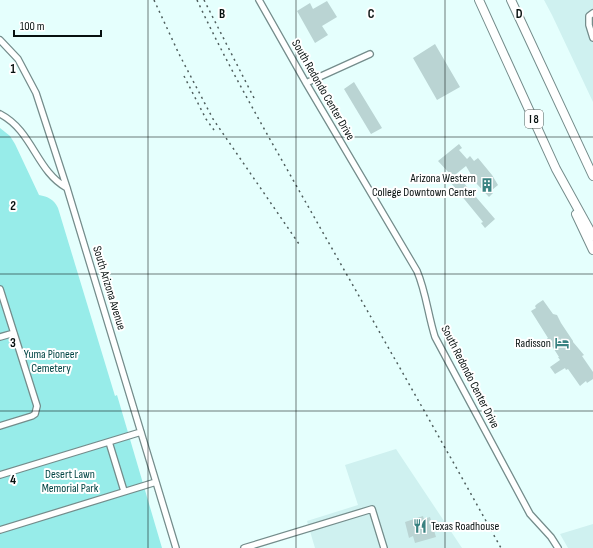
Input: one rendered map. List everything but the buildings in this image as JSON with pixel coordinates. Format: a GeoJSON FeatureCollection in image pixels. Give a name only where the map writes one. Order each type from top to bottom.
{"type":"FeatureCollection","features":[{"type":"Feature","properties":{"kind":"highway","name":"I 8"},"geometry":{"type":"LineString","coordinates":[[479,0],[556,169],[593,236]]}},
{"type":"Feature","properties":{"kind":"highway","name":"I 8"},"geometry":{"type":"LineString","coordinates":[[511,0],[592,174]]}},
{"type":"Feature","properties":{"kind":"highway"},"geometry":{"type":"LineString","coordinates":[[556,169],[593,250]]}},
{"type":"Feature","properties":{"kind":"street","name":"South Redondo Center Drive"},"geometry":{"type":"LineString","coordinates":[[259,0],[306,83],[417,271],[423,285],[431,326],[435,337],[530,514],[551,537],[558,548]]}},
{"type":"Feature","properties":{"kind":"street"},"geometry":{"type":"LineString","coordinates":[[593,13],[589,16],[589,25],[593,38]]}},
{"type":"Feature","properties":{"kind":"street","name":"South Arizona Avenue"},"geometry":{"type":"LineString","coordinates":[[2,41],[18,60],[36,93],[67,188],[176,548]]}},
{"type":"Feature","properties":{"kind":"street"},"geometry":{"type":"LineString","coordinates":[[306,83],[370,54]]}},
{"type":"Feature","properties":{"kind":"street"},"geometry":{"type":"LineString","coordinates":[[0,114],[16,125],[27,138],[52,178],[58,184],[67,188]]}},
{"type":"Feature","properties":{"kind":"street"},"geometry":{"type":"LineString","coordinates":[[0,289],[38,406],[35,414],[32,416],[0,426]]}},
{"type":"Feature","properties":{"kind":"street"},"geometry":{"type":"LineString","coordinates":[[0,337],[14,333]]}},
{"type":"Feature","properties":{"kind":"street"},"geometry":{"type":"LineString","coordinates":[[0,475],[141,432]]}},
{"type":"Feature","properties":{"kind":"street"},"geometry":{"type":"LineString","coordinates":[[109,442],[124,491]]}},
{"type":"Feature","properties":{"kind":"street"},"geometry":{"type":"LineString","coordinates":[[0,530],[156,482]]}},
{"type":"Feature","properties":{"kind":"street"},"geometry":{"type":"LineString","coordinates":[[244,548],[372,510],[384,548]]}},
{"type":"Feature","properties":{"kind":"shaded area"},"geometry":{"type":"Polygon","coordinates":[[[544,0],[593,0],[593,102],[552,15],[544,0]]]}},
{"type":"Feature","properties":{"kind":"shaded area"},"geometry":{"type":"Polygon","coordinates":[[[396,449],[462,548],[315,548],[307,521],[358,505],[345,465],[396,449]]]}},
{"type":"Feature","properties":{"kind":"shaded area"},"geometry":{"type":"Polygon","coordinates":[[[593,524],[593,548],[568,548],[560,534],[593,524]]]}},
{"type":"Feature","properties":{"kind":"green space"},"geometry":{"type":"Polygon","coordinates":[[[0,128],[10,136],[15,144],[39,195],[55,202],[58,208],[115,396],[117,395],[162,548],[0,548],[0,128]]]}},
{"type":"Feature","properties":{"kind":"railway"},"geometry":{"type":"LineString","coordinates":[[154,0],[179,54],[213,119],[299,244]]}},
{"type":"Feature","properties":{"kind":"railway"},"geometry":{"type":"LineString","coordinates":[[197,0],[251,105],[501,548]]}},
{"type":"Feature","properties":{"kind":"railway"},"geometry":{"type":"LineString","coordinates":[[204,0],[254,98]]}},
{"type":"Feature","properties":{"kind":"railway"},"geometry":{"type":"LineString","coordinates":[[184,76],[206,119],[214,130]]}},
{"type":"Feature","properties":{"kind":"place","name":"Arizona Western College Downtown Center"},"geometry":{"type":"Point","coordinates":[487,185]}},
{"type":"Feature","properties":{"kind":"place","name":"Radisson"},"geometry":{"type":"Point","coordinates":[562,343]}},
{"type":"Feature","properties":{"kind":"place","name":"Texas Roadhouse"},"geometry":{"type":"Point","coordinates":[420,526]}},
{"type":"Feature","properties":{"kind":"park label","name":"Yuma Pioneer Cemetery"},"geometry":{"type":"Point","coordinates":[51,361]}},
{"type":"Feature","properties":{"kind":"park label","name":"Desert Lawn Memorial Park"},"geometry":{"type":"Point","coordinates":[70,481]}}]}
